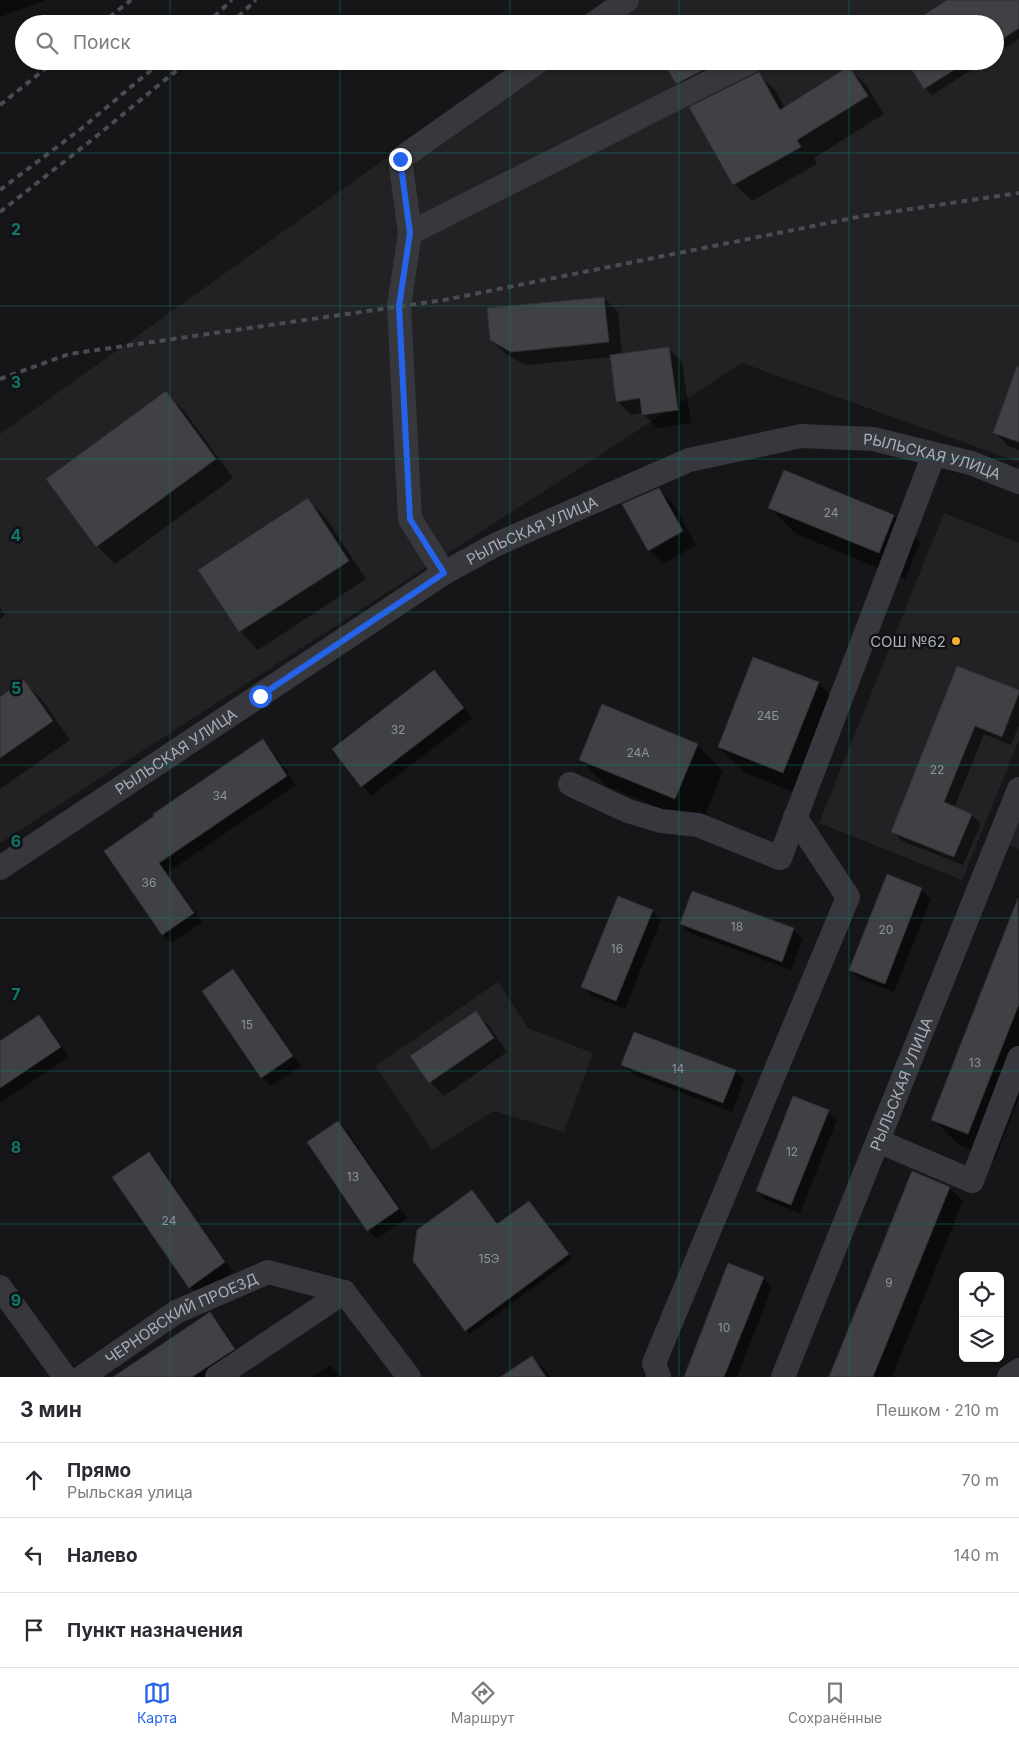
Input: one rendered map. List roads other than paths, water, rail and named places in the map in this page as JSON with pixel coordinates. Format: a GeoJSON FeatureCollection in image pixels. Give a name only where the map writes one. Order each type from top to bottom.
{"type":"FeatureCollection","features":[{"type":"Feature","properties":{"kind":"street"},"geometry":{"type":"LineString","coordinates":[[606,15],[627,0]]}},
{"type":"Feature","properties":{"kind":"street"},"geometry":{"type":"LineString","coordinates":[[444,573],[410,519],[399,306],[410,233],[400,159],[527,70]]}},
{"type":"Feature","properties":{"kind":"street"},"geometry":{"type":"LineString","coordinates":[[410,233],[734,70]]}},
{"type":"Feature","properties":{"kind":"street","name":"РЫЛЬСКАЯ УЛИЦА"},"geometry":{"type":"LineString","coordinates":[[0,868],[444,573],[497,544],[688,460],[801,436],[873,439],[971,463],[1019,482]]}},
{"type":"Feature","properties":{"kind":"street"},"geometry":{"type":"LineString","coordinates":[[570,784],[628,811],[661,821],[698,825],[780,858],[934,454]]}},
{"type":"Feature","properties":{"kind":"street","name":"РЫЛЬСКАЯ УЛИЦА"},"geometry":{"type":"LineString","coordinates":[[784,1377],[878,1141],[1009,841],[1019,789]]}},
{"type":"Feature","properties":{"kind":"street"},"geometry":{"type":"LineString","coordinates":[[658,1377],[654,1363],[848,897],[795,817]]}},
{"type":"Feature","properties":{"kind":"street"},"geometry":{"type":"LineString","coordinates":[[878,1141],[972,1181],[1019,1058]]}},
{"type":"Feature","properties":{"kind":"street","name":"ЧЕРНОВСКИЙ ПРОЕЗД"},"geometry":{"type":"LineString","coordinates":[[82,1377],[176,1312],[268,1272],[344,1292]]}},
{"type":"Feature","properties":{"kind":"street"},"geometry":{"type":"LineString","coordinates":[[0,1287],[65,1377]]}},
{"type":"Feature","properties":{"kind":"street"},"geometry":{"type":"LineString","coordinates":[[217,1377],[344,1292],[409,1377]]}},
{"type":"Feature","properties":{"kind":"street"},"geometry":{"type":"LineString","coordinates":[[1009,1377],[1019,1370]]}},
{"type":"Feature","properties":{"kind":"railway"},"geometry":{"type":"LineString","coordinates":[[112,15],[131,0]]}},
{"type":"Feature","properties":{"kind":"railway"},"geometry":{"type":"LineString","coordinates":[[216,15],[232,0]]}},
{"type":"Feature","properties":{"kind":"railway"},"geometry":{"type":"LineString","coordinates":[[240,15],[256,0]]}},
{"type":"Feature","properties":{"kind":"railway"},"geometry":{"type":"LineString","coordinates":[[0,105],[44,70]]}},
{"type":"Feature","properties":{"kind":"railway"},"geometry":{"type":"LineString","coordinates":[[0,190],[82,128],[151,70]]}},
{"type":"Feature","properties":{"kind":"railway"},"geometry":{"type":"LineString","coordinates":[[0,212],[177,70]]}},
{"type":"Feature","properties":{"kind":"railway"},"geometry":{"type":"LineString","coordinates":[[0,379],[69,354],[444,300],[863,216],[1019,193]]}},
{"type":"Feature","properties":{"kind":"place","name":"СОШ №62"},"geometry":{"type":"Point","coordinates":[956,641]}}]}
